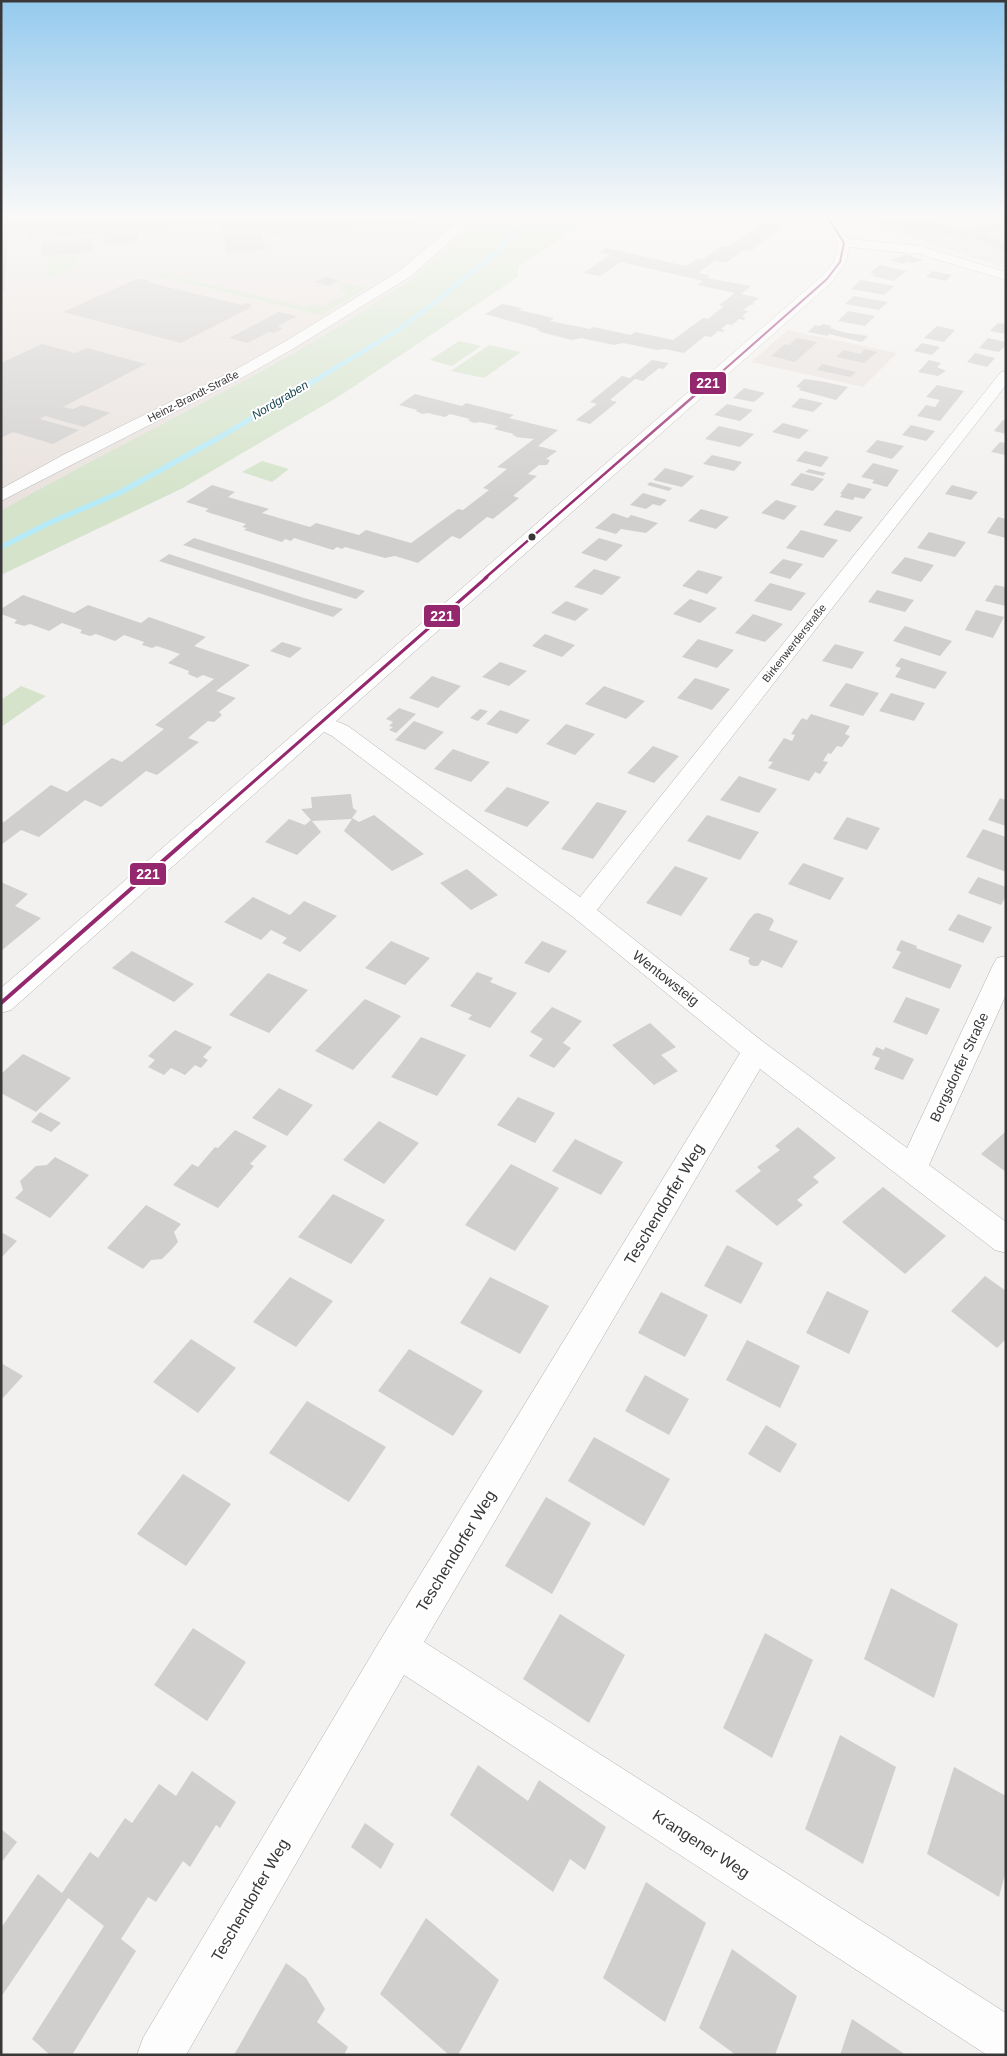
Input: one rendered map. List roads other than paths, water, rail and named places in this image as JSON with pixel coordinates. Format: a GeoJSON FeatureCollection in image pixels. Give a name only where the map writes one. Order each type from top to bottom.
{"type":"FeatureCollection","features":[{"type":"Feature","properties":{"kind":"street","name":"Heinz-Brandt-Straße"},"geometry":{"type":"LineString","coordinates":[[1,496],[69,459],[240,373],[346,310]]}},
{"type":"Feature","properties":{"kind":"street"},"geometry":{"type":"LineString","coordinates":[[1,1003],[793,310]]}},
{"type":"Feature","properties":{"kind":"street","name":"Birkenwerderstraße"},"geometry":{"type":"LineString","coordinates":[[582,911],[1006,375]]}},
{"type":"Feature","properties":{"kind":"street","name":"Wentowsteig"},"geometry":{"type":"LineString","coordinates":[[322,723],[340,731],[582,911],[756,1051],[1006,1240]]}},
{"type":"Feature","properties":{"kind":"street","name":"Borgsdorfer Straße"},"geometry":{"type":"LineString","coordinates":[[912,1169],[1006,965]]}},
{"type":"Feature","properties":{"kind":"street","name":"Teschendorfer Weg"},"geometry":{"type":"LineString","coordinates":[[160,2055],[398,1648],[756,1051]]}},
{"type":"Feature","properties":{"kind":"street","name":"Krangener Weg"},"geometry":{"type":"LineString","coordinates":[[398,1648],[1006,2040]]}},
{"type":"Feature","properties":{"kind":"waterway","name":"Nordgraben"},"geometry":{"type":"LineString","coordinates":[[322,376],[395,332],[425,310]]}},
{"type":"Feature","properties":{"kind":"waterway","name":"Nordgraben"},"geometry":{"type":"LineString","coordinates":[[1,547],[49,523],[119,493],[222,436],[324,375]]}}]}
